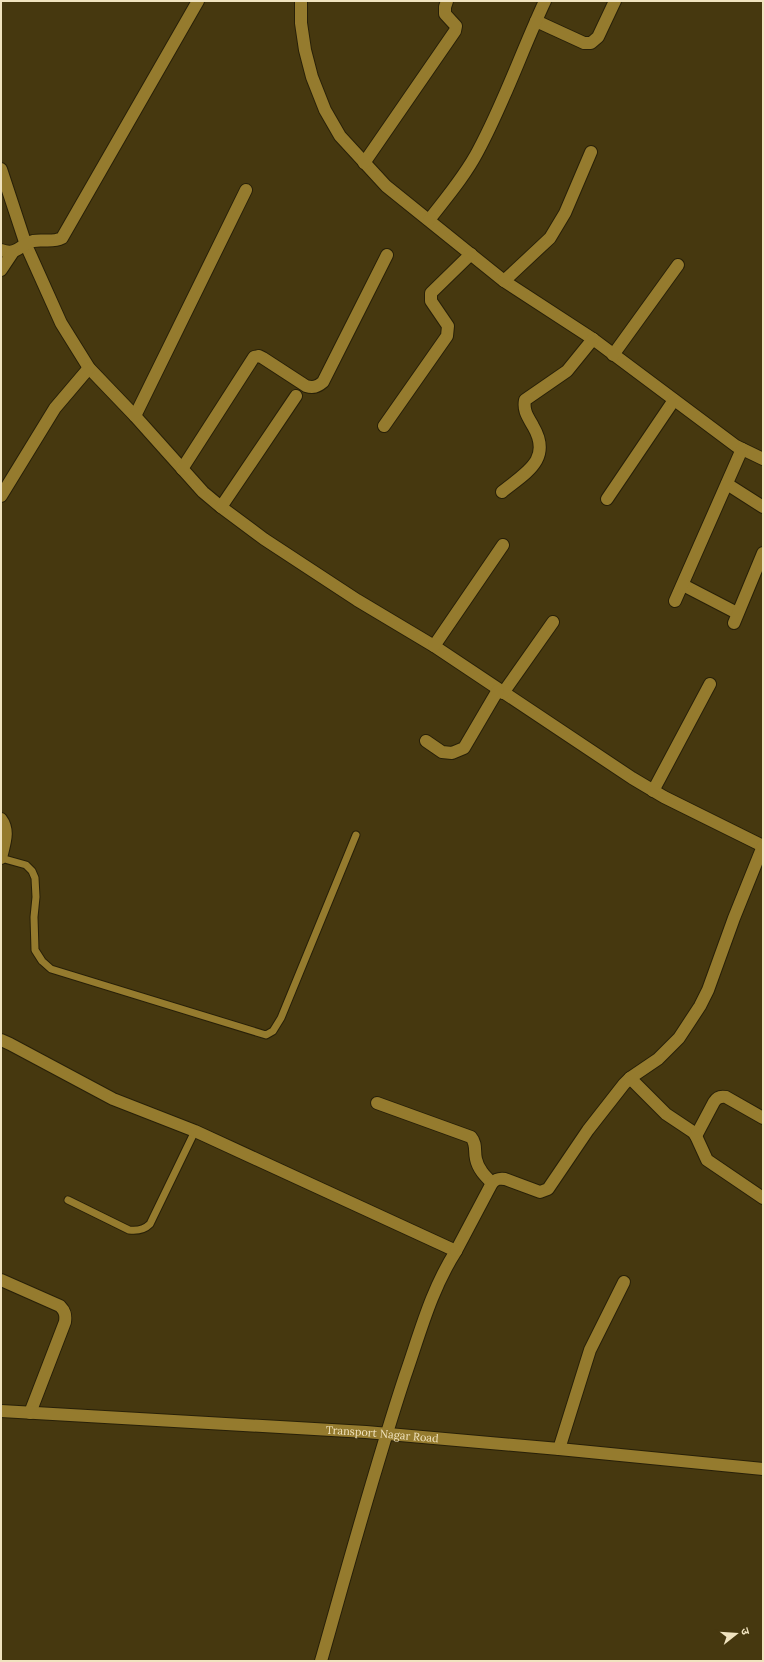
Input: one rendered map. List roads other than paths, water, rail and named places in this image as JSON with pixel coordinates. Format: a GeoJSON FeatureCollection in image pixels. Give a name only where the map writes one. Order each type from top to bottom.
{"type":"FeatureCollection","features":[{"type":"Feature","properties":{"kind":"street"},"geometry":{"type":"LineString","coordinates":[[1,270],[7,251],[26,245],[35,240],[52,242],[62,238],[198,1]]}},
{"type":"Feature","properties":{"kind":"street"},"geometry":{"type":"LineString","coordinates":[[301,1],[300,23],[305,50],[312,77],[325,110],[340,136],[386,186],[504,280],[593,338],[613,355],[736,446],[763,459]]}},
{"type":"Feature","properties":{"kind":"street"},"geometry":{"type":"LineString","coordinates":[[364,163],[455,31],[456,26],[445,14],[445,7],[448,1]]}},
{"type":"Feature","properties":{"kind":"street"},"geometry":{"type":"LineString","coordinates":[[429,220],[479,151],[545,1]]}},
{"type":"Feature","properties":{"kind":"street"},"geometry":{"type":"LineString","coordinates":[[536,21],[584,43],[591,44],[598,37],[614,1]]}},
{"type":"Feature","properties":{"kind":"street"},"geometry":{"type":"LineString","coordinates":[[504,280],[550,238],[565,213],[591,152]]}},
{"type":"Feature","properties":{"kind":"street"},"geometry":{"type":"LineString","coordinates":[[1,169],[26,245],[62,323],[89,368],[135,416],[203,492],[221,508],[330,583],[434,646],[653,791],[763,846],[734,918],[708,990],[700,1006],[679,1038],[658,1059],[630,1078],[614,1096],[588,1130],[548,1189],[540,1192],[500,1178],[495,1180],[456,1251],[443,1271],[428,1307],[386,1435],[321,1661]]}},
{"type":"Feature","properties":{"kind":"street"},"geometry":{"type":"LineString","coordinates":[[135,416],[246,190]]}},
{"type":"Feature","properties":{"kind":"street"},"geometry":{"type":"LineString","coordinates":[[384,426],[447,336],[448,326],[431,301],[431,293],[471,254]]}},
{"type":"Feature","properties":{"kind":"street"},"geometry":{"type":"LineString","coordinates":[[182,469],[254,357],[258,356],[263,358],[306,386],[313,388],[319,386],[323,382],[387,255]]}},
{"type":"Feature","properties":{"kind":"street"},"geometry":{"type":"LineString","coordinates":[[613,355],[678,265]]}},
{"type":"Feature","properties":{"kind":"street"},"geometry":{"type":"LineString","coordinates":[[502,492],[535,464],[540,456],[539,439],[524,407],[525,400],[567,371],[593,338]]}},
{"type":"Feature","properties":{"kind":"street"},"geometry":{"type":"LineString","coordinates":[[1,496],[55,408],[89,368]]}},
{"type":"Feature","properties":{"kind":"street"},"geometry":{"type":"LineString","coordinates":[[221,508],[296,396]]}},
{"type":"Feature","properties":{"kind":"street"},"geometry":{"type":"LineString","coordinates":[[607,499],[674,400]]}},
{"type":"Feature","properties":{"kind":"street"},"geometry":{"type":"LineString","coordinates":[[676,601],[742,449]]}},
{"type":"Feature","properties":{"kind":"street"},"geometry":{"type":"LineString","coordinates":[[727,484],[763,508]]}},
{"type":"Feature","properties":{"kind":"street"},"geometry":{"type":"LineString","coordinates":[[434,646],[504,545]]}},
{"type":"Feature","properties":{"kind":"street"},"geometry":{"type":"LineString","coordinates":[[683,584],[736,618],[763,553]]}},
{"type":"Feature","properties":{"kind":"street"},"geometry":{"type":"LineString","coordinates":[[426,741],[442,752],[452,753],[464,748],[500,691],[553,622]]}},
{"type":"Feature","properties":{"kind":"street"},"geometry":{"type":"LineString","coordinates":[[653,791],[710,684]]}},
{"type":"Feature","properties":{"kind":"street"},"geometry":{"type":"LineString","coordinates":[[1,819],[6,826],[7,834],[1,858]]}},
{"type":"Feature","properties":{"kind":"street"},"geometry":{"type":"LineString","coordinates":[[1,1040],[113,1099],[195,1131],[456,1251]]}},
{"type":"Feature","properties":{"kind":"street"},"geometry":{"type":"LineString","coordinates":[[630,1078],[666,1114],[696,1136],[707,1160],[763,1198]]}},
{"type":"Feature","properties":{"kind":"street"},"geometry":{"type":"LineString","coordinates":[[696,1136],[716,1098],[721,1096],[726,1097],[763,1118]]}},
{"type":"Feature","properties":{"kind":"street"},"geometry":{"type":"LineString","coordinates":[[377,1103],[471,1137],[475,1142],[475,1155],[480,1169],[492,1184]]}},
{"type":"Feature","properties":{"kind":"street"},"geometry":{"type":"LineString","coordinates":[[1,1280],[60,1306],[66,1315],[66,1322],[30,1413]]}},
{"type":"Feature","properties":{"kind":"street"},"geometry":{"type":"LineString","coordinates":[[559,1449],[590,1350],[624,1282]]}},
{"type":"Feature","properties":{"kind":"street","name":"Transport Nagar Road"},"geometry":{"type":"LineString","coordinates":[[1,1411],[358,1432],[559,1449],[763,1469]]}},
{"type":"Feature","properties":{"kind":"lane"},"geometry":{"type":"LineString","coordinates":[[1,858],[26,865],[32,871],[35,878],[36,891],[34,917],[35,950],[42,961],[52,969],[266,1034],[273,1031],[280,1018],[356,835]]}},
{"type":"Feature","properties":{"kind":"lane"},"geometry":{"type":"LineString","coordinates":[[68,1200],[128,1230],[140,1230],[147,1227],[150,1224],[195,1131]]}}]}
